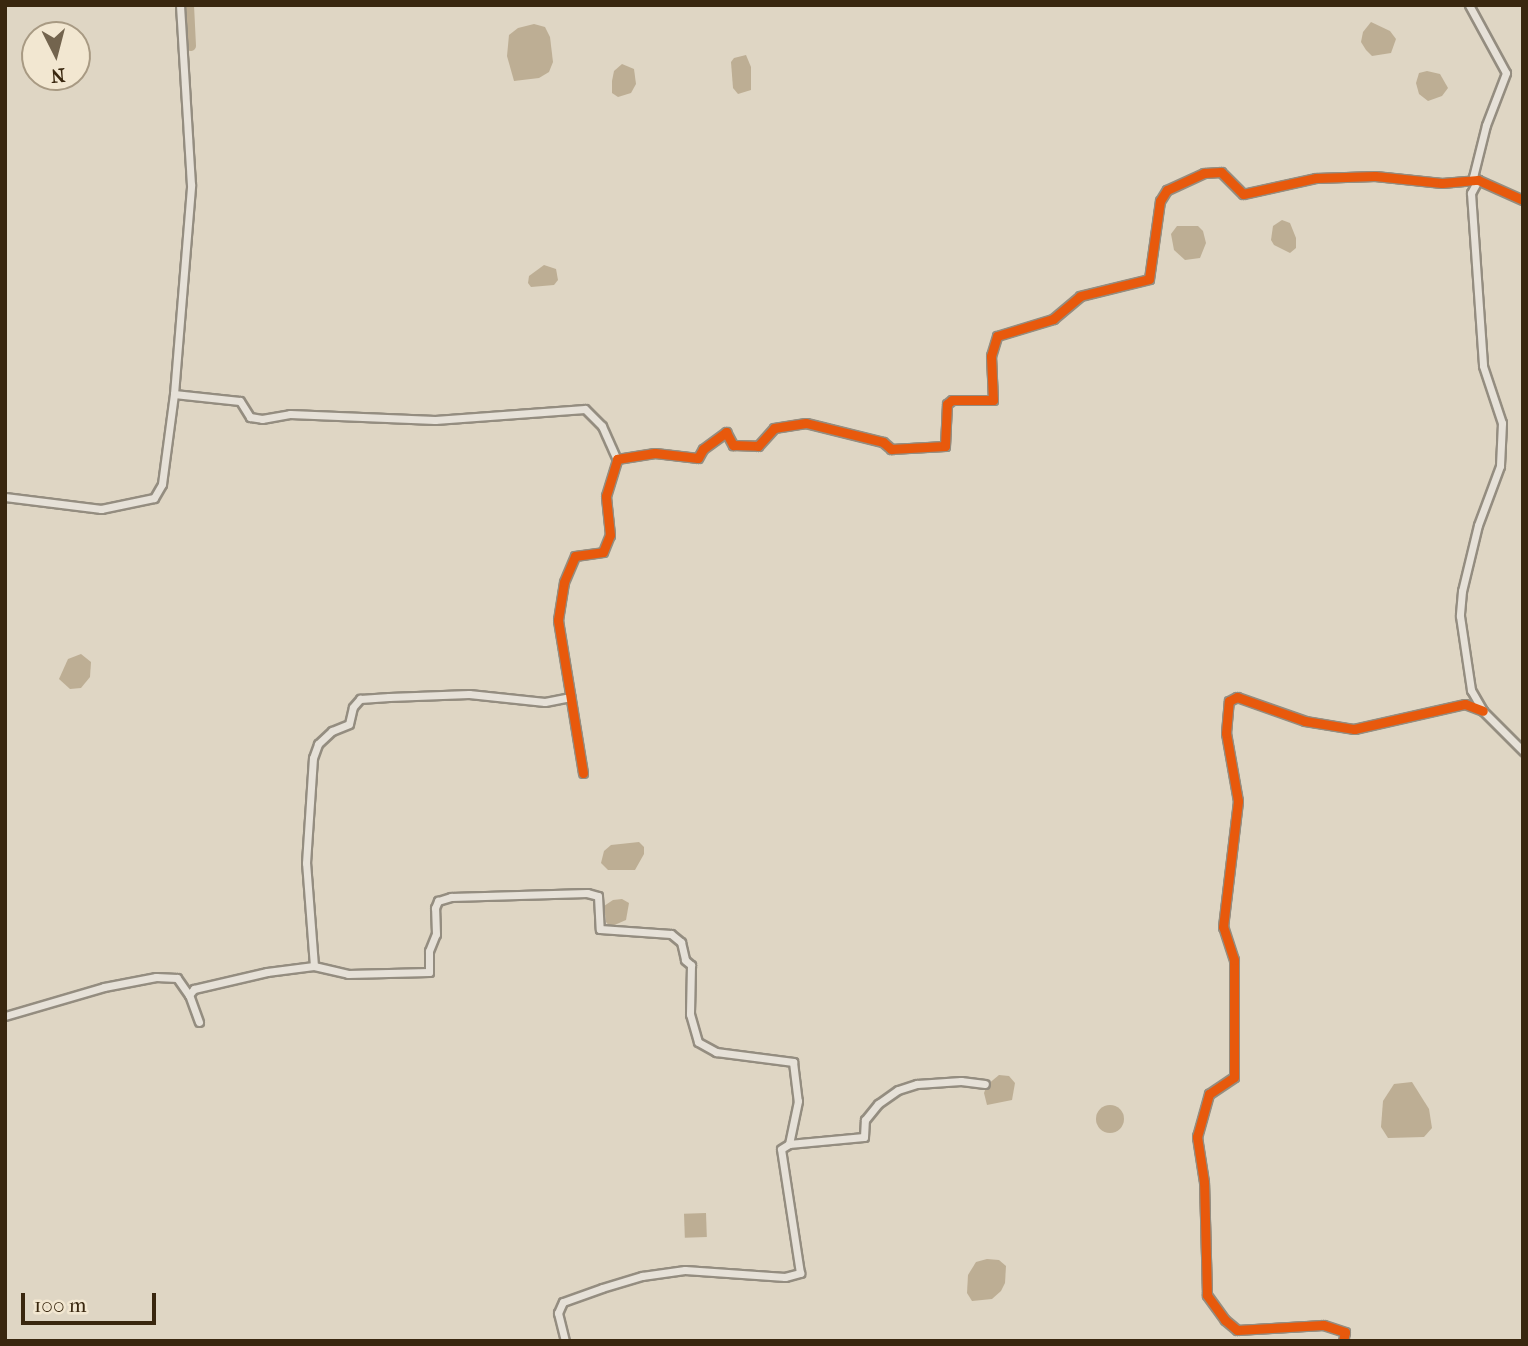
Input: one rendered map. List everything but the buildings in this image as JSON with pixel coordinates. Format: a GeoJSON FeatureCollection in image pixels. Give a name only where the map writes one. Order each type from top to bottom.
{"type":"FeatureCollection","features":[{"type":"Feature","properties":{"kind":"street"},"geometry":{"type":"LineString","coordinates":[[5,497],[101,509],[154,498],[162,484],[174,394],[191,185],[180,5]]}},
{"type":"Feature","properties":{"kind":"street"},"geometry":{"type":"LineString","coordinates":[[1469,5],[1506,73],[1486,125],[1473,177],[1523,200]]}},
{"type":"Feature","properties":{"kind":"street"},"geometry":{"type":"LineString","coordinates":[[617,459],[655,453],[698,458],[704,449],[726,432],[733,445],[758,446],[774,428],[806,423],[883,442],[891,449],[945,446],[947,404],[952,400],[993,400],[991,356],[997,336],[1053,319],[1080,296],[1149,279],[1160,201],[1167,190],[1204,173],[1221,172],[1243,194],[1316,178],[1374,176],[1443,183],[1478,180]]}},
{"type":"Feature","properties":{"kind":"street"},"geometry":{"type":"LineString","coordinates":[[1478,180],[1471,193],[1479,330],[1483,366],[1502,423],[1500,466],[1478,525],[1462,591],[1460,616],[1471,690],[1483,711],[1523,751]]}},
{"type":"Feature","properties":{"kind":"street"},"geometry":{"type":"LineString","coordinates":[[174,394],[240,401],[250,417],[262,419],[290,414],[435,420],[585,409],[602,426],[617,459],[606,496],[610,535],[603,552],[575,556],[564,582],[558,620],[559,642],[583,773]]}},
{"type":"Feature","properties":{"kind":"street"},"geometry":{"type":"LineString","coordinates":[[314,966],[306,863],[313,758],[318,744],[332,731],[349,724],[353,707],[360,699],[469,694],[545,702],[571,697]]}},
{"type":"Feature","properties":{"kind":"street"},"geometry":{"type":"LineString","coordinates":[[1343,1341],[1345,1332],[1323,1325],[1237,1329],[1225,1320],[1206,1295],[1204,1182],[1198,1137],[1209,1094],[1234,1077],[1234,960],[1223,927],[1238,801],[1226,733],[1229,701],[1237,697],[1305,721],[1354,729],[1465,704],[1483,711]]}},
{"type":"Feature","properties":{"kind":"street"},"geometry":{"type":"LineString","coordinates":[[189,995],[194,989],[267,972],[314,966],[348,974],[429,972],[429,951],[436,934],[435,908],[438,901],[451,897],[587,893],[598,896],[600,929],[671,934],[681,942],[685,960],[691,965],[690,1014],[698,1042],[716,1052],[793,1062],[797,1101],[789,1144]]}},
{"type":"Feature","properties":{"kind":"street"},"geometry":{"type":"LineString","coordinates":[[5,1016],[104,987],[156,977],[177,978],[189,995],[199,1022]]}},
{"type":"Feature","properties":{"kind":"street"},"geometry":{"type":"LineString","coordinates":[[565,1341],[558,1313],[563,1302],[603,1288],[685,1270],[785,1277],[800,1273],[782,1149],[789,1144],[864,1138],[865,1120],[878,1104],[898,1090],[917,1084],[961,1081],[985,1084]]}},
{"type":"Feature","properties":{"kind":"shaded area"},"geometry":{"type":"Polygon","coordinates":[[[1371,22],[1390,31],[1396,39],[1391,53],[1372,56],[1366,50],[1361,42],[1363,32],[1371,22]]]}},
{"type":"Feature","properties":{"kind":"shaded area"},"geometry":{"type":"Polygon","coordinates":[[[534,24],[545,27],[550,37],[553,62],[549,72],[539,78],[514,81],[507,56],[509,35],[518,28],[534,24]]]}},
{"type":"Feature","properties":{"kind":"shaded area"},"geometry":{"type":"Polygon","coordinates":[[[746,55],[751,67],[751,90],[738,94],[733,88],[731,62],[734,58],[746,55]]]}},
{"type":"Feature","properties":{"kind":"shaded area"},"geometry":{"type":"Polygon","coordinates":[[[622,64],[634,69],[636,84],[631,93],[618,97],[612,93],[612,81],[614,71],[622,64]]]}},
{"type":"Feature","properties":{"kind":"shaded area"},"geometry":{"type":"Polygon","coordinates":[[[1427,71],[1440,74],[1448,88],[1442,96],[1428,101],[1419,94],[1416,83],[1419,73],[1427,71]]]}},
{"type":"Feature","properties":{"kind":"shaded area"},"geometry":{"type":"Polygon","coordinates":[[[1282,220],[1290,223],[1296,238],[1296,248],[1290,253],[1274,245],[1271,240],[1273,226],[1282,220]]]}},
{"type":"Feature","properties":{"kind":"shaded area"},"geometry":{"type":"Polygon","coordinates":[[[1177,226],[1198,226],[1203,231],[1206,243],[1200,258],[1185,260],[1174,250],[1171,234],[1177,226]]]}},
{"type":"Feature","properties":{"kind":"shaded area"},"geometry":{"type":"Polygon","coordinates":[[[544,265],[556,269],[558,280],[554,285],[531,287],[528,283],[529,276],[544,265]]]}},
{"type":"Feature","properties":{"kind":"shaded area"},"geometry":{"type":"Polygon","coordinates":[[[81,654],[91,662],[90,677],[81,688],[70,689],[59,679],[68,659],[81,654]]]}},
{"type":"Feature","properties":{"kind":"shaded area"},"geometry":{"type":"Polygon","coordinates":[[[639,842],[644,847],[644,854],[635,870],[608,870],[601,863],[604,851],[611,845],[639,842]]]}},
{"type":"Feature","properties":{"kind":"shaded area"},"geometry":{"type":"Polygon","coordinates":[[[622,899],[629,903],[626,920],[610,927],[606,922],[604,906],[613,900],[622,899]]]}},
{"type":"Feature","properties":{"kind":"shaded area"},"geometry":{"type":"Polygon","coordinates":[[[999,1075],[1009,1076],[1015,1083],[1012,1100],[987,1105],[984,1093],[987,1085],[999,1075]]]}},
{"type":"Feature","properties":{"kind":"shaded area"},"geometry":{"type":"Polygon","coordinates":[[[1412,1082],[1429,1109],[1432,1128],[1424,1137],[1388,1138],[1381,1127],[1383,1101],[1394,1084],[1412,1082]]]}},
{"type":"Feature","properties":{"kind":"shaded area"},"geometry":{"type":"Polygon","coordinates":[[[1110,1105],[1120,1109],[1124,1119],[1120,1129],[1110,1133],[1100,1129],[1096,1119],[1100,1109],[1110,1105]]]}},
{"type":"Feature","properties":{"kind":"shaded area"},"geometry":{"type":"Polygon","coordinates":[[[706,1213],[707,1237],[685,1238],[684,1214],[706,1213]]]}},
{"type":"Feature","properties":{"kind":"shaded area"},"geometry":{"type":"Polygon","coordinates":[[[999,1260],[1006,1266],[1005,1283],[992,1299],[972,1301],[967,1293],[968,1275],[976,1262],[999,1260]]]}},
{"type":"Feature","properties":{"kind":"waterway"},"geometry":{"type":"LineString","coordinates":[[189,5],[191,46]]}},
{"type":"Feature","properties":{"kind":"cycle path"},"geometry":{"type":"LineString","coordinates":[[583,773],[558,620],[564,582],[575,556],[603,552],[610,535],[606,496],[617,459],[655,453],[698,458],[703,449],[726,432],[733,445],[758,446],[774,428],[806,423],[883,442],[891,449],[945,446],[947,404],[952,400],[993,400],[991,356],[997,336],[1053,319],[1080,296],[1149,279],[1160,201],[1167,190],[1204,173],[1221,172],[1243,194],[1316,178],[1375,176],[1442,183],[1478,180],[1523,200]]}},
{"type":"Feature","properties":{"kind":"cycle path"},"geometry":{"type":"LineString","coordinates":[[1343,1341],[1345,1332],[1323,1325],[1237,1330],[1225,1320],[1207,1295],[1204,1182],[1197,1137],[1209,1094],[1234,1077],[1234,960],[1223,927],[1238,801],[1226,733],[1229,701],[1237,697],[1305,721],[1354,729],[1465,704],[1483,711]]}}]}
